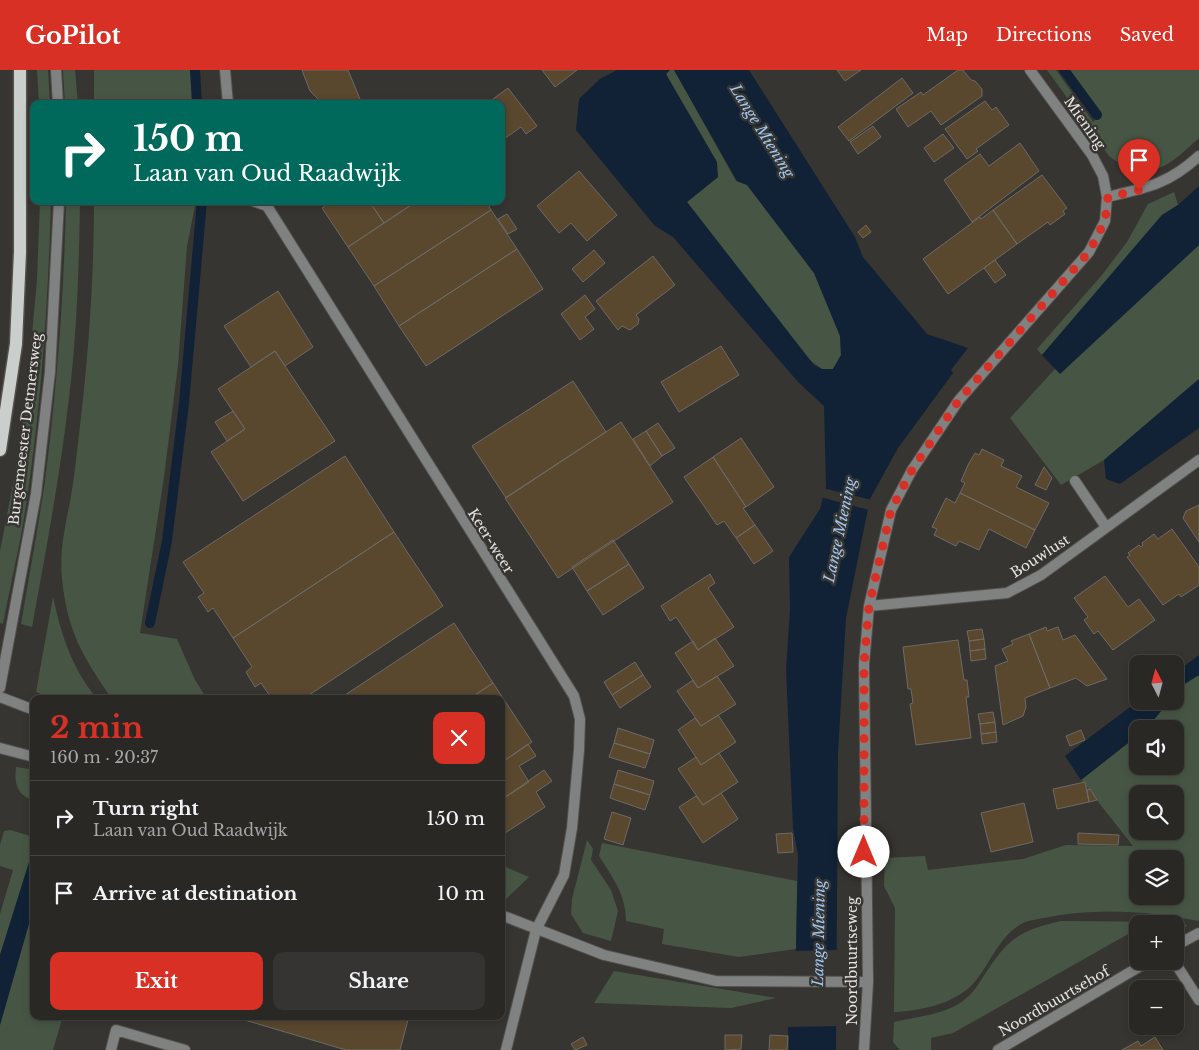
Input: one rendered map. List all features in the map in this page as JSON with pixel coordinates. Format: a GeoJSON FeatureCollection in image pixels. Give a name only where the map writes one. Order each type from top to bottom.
{"type":"FeatureCollection","features":[{"type":"Feature","properties":{"kind":"main road","name":"Burgemeester Detmersweg"},"geometry":{"type":"LineString","coordinates":[[0,450],[16,344],[20,252],[20,70]]}},
{"type":"Feature","properties":{"kind":"street"},"geometry":{"type":"LineString","coordinates":[[56,70],[58,100]]}},
{"type":"Feature","properties":{"kind":"street"},"geometry":{"type":"LineString","coordinates":[[225,70],[228,100]]}},
{"type":"Feature","properties":{"kind":"street","name":"Miening"},"geometry":{"type":"LineString","coordinates":[[1030,70],[1092,155],[1103,176],[1108,197]]}},
{"type":"Feature","properties":{"kind":"street"},"geometry":{"type":"LineString","coordinates":[[1108,197],[1155,186],[1185,170],[1199,156]]}},
{"type":"Feature","properties":{"kind":"street","name":"Noordbuurtseweg"},"geometry":{"type":"LineString","coordinates":[[864,1050],[868,982],[864,664],[869,606],[891,510],[912,470],[959,400],[1089,252],[1105,221],[1108,197]]}},
{"type":"Feature","properties":{"kind":"street","name":"Burgemeester Detmersweg"},"geometry":{"type":"LineString","coordinates":[[0,688],[36,494],[50,372],[59,205]]}},
{"type":"Feature","properties":{"kind":"street","name":"Keer-weer"},"geometry":{"type":"LineString","coordinates":[[264,205],[267,206],[574,696],[580,719],[572,828],[564,874],[536,930],[506,1050]]}},
{"type":"Feature","properties":{"kind":"street","name":"Bouwlust"},"geometry":{"type":"LineString","coordinates":[[869,606],[1007,593],[1041,575],[1199,460]]}},
{"type":"Feature","properties":{"kind":"street"},"geometry":{"type":"LineString","coordinates":[[1075,482],[1106,527]]}},
{"type":"Feature","properties":{"kind":"street"},"geometry":{"type":"LineString","coordinates":[[0,697],[30,708]]}},
{"type":"Feature","properties":{"kind":"street"},"geometry":{"type":"LineString","coordinates":[[0,748],[30,756]]}},
{"type":"Feature","properties":{"kind":"street"},"geometry":{"type":"LineString","coordinates":[[505,917],[604,955],[716,981],[783,983],[868,982]]}},
{"type":"Feature","properties":{"kind":"street"},"geometry":{"type":"LineString","coordinates":[[1184,941],[1199,933]]}},
{"type":"Feature","properties":{"kind":"street","name":"Noordbuurtsehof"},"geometry":{"type":"LineString","coordinates":[[998,1050],[1134,970]]}},
{"type":"Feature","properties":{"kind":"street"},"geometry":{"type":"LineString","coordinates":[[1180,970],[1199,1000]]}},
{"type":"Feature","properties":{"kind":"street"},"geometry":{"type":"LineString","coordinates":[[110,1050],[116,1030],[185,1050]]}},
{"type":"Feature","properties":{"kind":"green space"},"geometry":{"type":"Polygon","coordinates":[[[37,70],[48,70],[50,100],[39,100],[37,70]]]}},
{"type":"Feature","properties":{"kind":"green space"},"geometry":{"type":"Polygon","coordinates":[[[63,70],[75,70],[78,100],[65,100],[63,70]]]}},
{"type":"Feature","properties":{"kind":"green space"},"geometry":{"type":"Polygon","coordinates":[[[94,70],[192,70],[194,100],[94,100],[94,70]]]}},
{"type":"Feature","properties":{"kind":"green space"},"geometry":{"type":"Polygon","coordinates":[[[670,70],[674,70],[736,181],[747,185],[814,273],[840,336],[841,355],[833,369],[822,369],[807,358],[687,202],[718,177],[666,74],[670,70]]]}},
{"type":"Feature","properties":{"kind":"green space"},"geometry":{"type":"Polygon","coordinates":[[[1047,70],[1056,70],[1093,122],[1102,114],[1070,70],[1199,70],[1199,138],[1177,157],[1157,169],[1147,171],[1136,170],[1123,165],[1109,156],[1047,70]]]}},
{"type":"Feature","properties":{"kind":"green space"},"geometry":{"type":"Polygon","coordinates":[[[1174,192],[1178,205],[1162,215],[1042,355],[1037,349],[1102,275],[1127,242],[1148,204],[1174,192]]]}},
{"type":"Feature","properties":{"kind":"green space"},"geometry":{"type":"Polygon","coordinates":[[[40,205],[51,205],[43,357],[31,473],[3,624],[0,623],[0,551],[17,464],[28,378],[37,280],[40,205]]]}},
{"type":"Feature","properties":{"kind":"green space"},"geometry":{"type":"Polygon","coordinates":[[[66,205],[80,205],[74,349],[69,398],[32,627],[21,624],[45,481],[53,412],[64,271],[66,205]]]}},
{"type":"Feature","properties":{"kind":"green space"},"geometry":{"type":"Polygon","coordinates":[[[94,205],[195,205],[187,246],[178,365],[164,477],[140,633],[177,639],[195,680],[204,695],[109,695],[78,643],[72,629],[64,597],[61,558],[74,476],[85,383],[92,292],[94,205]]]}},
{"type":"Feature","properties":{"kind":"green space"},"geometry":{"type":"Polygon","coordinates":[[[1199,245],[1199,379],[1104,460],[1061,485],[1010,418],[1055,369],[1060,373],[1199,245]]]}},
{"type":"Feature","properties":{"kind":"green space"},"geometry":{"type":"Polygon","coordinates":[[[53,597],[60,625],[74,663],[94,695],[43,695],[36,692],[53,597]]]}},
{"type":"Feature","properties":{"kind":"green space"},"geometry":{"type":"Polygon","coordinates":[[[1199,675],[1199,921],[1184,919],[1184,915],[1102,911],[1083,912],[1027,921],[1008,935],[995,951],[979,977],[964,992],[936,1005],[894,1012],[895,908],[884,886],[885,858],[925,856],[928,870],[1023,859],[1066,845],[1133,846],[1081,780],[1129,742],[1129,775],[1184,775],[1184,720],[1154,720],[1162,710],[1184,710],[1184,685],[1199,675]]]}},
{"type":"Feature","properties":{"kind":"green space"},"geometry":{"type":"Polygon","coordinates":[[[16,767],[30,770],[30,800],[20,792],[16,779],[16,767]]]}},
{"type":"Feature","properties":{"kind":"green space"},"geometry":{"type":"Polygon","coordinates":[[[10,830],[30,836],[30,860],[0,955],[0,914],[13,870],[0,866],[0,845],[4,831],[10,830]]]}},
{"type":"Feature","properties":{"kind":"green space"},"geometry":{"type":"Polygon","coordinates":[[[587,840],[593,849],[591,860],[611,890],[618,911],[611,941],[583,933],[571,914],[572,899],[587,840]]]}},
{"type":"Feature","properties":{"kind":"green space"},"geometry":{"type":"Polygon","coordinates":[[[602,843],[797,881],[796,949],[739,957],[662,944],[664,929],[626,921],[621,895],[614,879],[599,856],[602,843]]]}},
{"type":"Feature","properties":{"kind":"green space"},"geometry":{"type":"Polygon","coordinates":[[[505,867],[529,877],[505,899],[505,867]]]}},
{"type":"Feature","properties":{"kind":"green space"},"geometry":{"type":"Polygon","coordinates":[[[30,920],[30,1020],[62,1020],[53,1050],[0,1050],[0,1025],[30,920]]]}},
{"type":"Feature","properties":{"kind":"green space"},"geometry":{"type":"Polygon","coordinates":[[[1061,921],[1129,922],[1129,934],[953,1033],[931,1038],[931,1050],[900,1050],[893,1042],[894,1022],[936,1013],[965,1000],[1002,950],[1018,937],[1036,928],[1061,921]]]}},
{"type":"Feature","properties":{"kind":"green space"},"geometry":{"type":"Polygon","coordinates":[[[614,971],[776,998],[731,1008],[594,1003],[614,971]]]}},
{"type":"Feature","properties":{"kind":"water","name":"Lange Miening"},"geometry":{"type":"Polygon","coordinates":[[[617,70],[670,70],[666,74],[717,162],[718,177],[687,202],[814,365],[822,369],[833,369],[841,355],[840,336],[814,273],[747,185],[737,181],[674,70],[749,70],[855,237],[863,257],[927,334],[968,348],[951,370],[953,373],[898,448],[870,499],[846,618],[838,752],[836,1050],[789,1050],[788,1027],[796,949],[798,855],[793,828],[786,669],[790,610],[789,557],[820,509],[826,486],[824,406],[799,383],[673,237],[655,226],[576,130],[579,99],[600,79],[617,70]]]}},
{"type":"Feature","properties":{"kind":"water"},"geometry":{"type":"Polygon","coordinates":[[[1199,186],[1199,245],[1060,374],[1042,355],[1162,215],[1178,205],[1199,186]]]}},
{"type":"Feature","properties":{"kind":"water"},"geometry":{"type":"Polygon","coordinates":[[[1199,379],[1199,428],[1120,484],[1106,479],[1104,460],[1199,379]]]}},
{"type":"Feature","properties":{"kind":"water"},"geometry":{"type":"Polygon","coordinates":[[[1199,655],[1199,675],[1184,684],[1184,666],[1199,655]]]}},
{"type":"Feature","properties":{"kind":"water"},"geometry":{"type":"Polygon","coordinates":[[[1129,708],[1129,710],[1162,710],[1154,720],[1129,720],[1129,742],[1081,780],[1065,756],[1129,708]]]}},
{"type":"Feature","properties":{"kind":"water"},"geometry":{"type":"Polygon","coordinates":[[[30,859],[30,920],[0,1025],[0,955],[30,859]]]}},
{"type":"Feature","properties":{"kind":"pier"},"geometry":{"type":"Polygon","coordinates":[[[823,488],[872,500],[869,510],[820,497],[823,488]]]}},
{"type":"Feature","properties":{"kind":"pier"},"geometry":{"type":"Polygon","coordinates":[[[841,950],[839,1026],[787,1027],[786,1032],[793,951],[841,950]]]}},
{"type":"Feature","properties":{"kind":"building"},"geometry":{"type":"Polygon","coordinates":[[[302,70],[348,70],[360,100],[319,100],[310,91],[302,70]]]}},
{"type":"Feature","properties":{"kind":"building"},"geometry":{"type":"Polygon","coordinates":[[[542,70],[577,70],[555,87],[542,70]]]}},
{"type":"Feature","properties":{"kind":"building"},"geometry":{"type":"Polygon","coordinates":[[[837,70],[861,70],[845,81],[837,70]]]}},
{"type":"Feature","properties":{"kind":"building"},"geometry":{"type":"Polygon","coordinates":[[[958,70],[963,70],[971,80],[975,81],[982,89],[982,96],[941,125],[931,111],[908,127],[896,109],[921,92],[923,95],[958,70]]]}},
{"type":"Feature","properties":{"kind":"building"},"geometry":{"type":"Polygon","coordinates":[[[902,78],[913,93],[849,141],[838,127],[902,78]]]}},
{"type":"Feature","properties":{"kind":"building"},"geometry":{"type":"Polygon","coordinates":[[[508,88],[537,126],[526,134],[521,127],[505,138],[505,100],[492,100],[508,88]]]}},
{"type":"Feature","properties":{"kind":"building"},"geometry":{"type":"Polygon","coordinates":[[[985,101],[992,110],[996,107],[1009,125],[976,149],[978,151],[967,159],[945,129],[985,101]]]}},
{"type":"Feature","properties":{"kind":"building"},"geometry":{"type":"Polygon","coordinates":[[[873,126],[881,137],[858,154],[850,142],[873,126]]]}},
{"type":"Feature","properties":{"kind":"building"},"geometry":{"type":"Polygon","coordinates":[[[943,134],[954,148],[934,162],[924,148],[943,134]]]}},
{"type":"Feature","properties":{"kind":"building"},"geometry":{"type":"Polygon","coordinates":[[[1020,143],[1039,171],[972,222],[944,180],[980,154],[989,166],[1020,143]]]}},
{"type":"Feature","properties":{"kind":"building"},"geometry":{"type":"Polygon","coordinates":[[[579,171],[617,215],[587,241],[571,223],[559,233],[537,206],[579,171]]]}},
{"type":"Feature","properties":{"kind":"building"},"geometry":{"type":"Polygon","coordinates":[[[1042,175],[1067,208],[1063,211],[1065,214],[1050,225],[1048,222],[1017,244],[993,210],[1042,175]]]}},
{"type":"Feature","properties":{"kind":"building"},"geometry":{"type":"Polygon","coordinates":[[[326,205],[372,205],[384,223],[348,247],[322,208],[326,205]]]}},
{"type":"Feature","properties":{"kind":"building"},"geometry":{"type":"Polygon","coordinates":[[[372,205],[411,205],[384,223],[372,205]]]}},
{"type":"Feature","properties":{"kind":"building"},"geometry":{"type":"Polygon","coordinates":[[[411,205],[488,205],[491,210],[374,286],[348,247],[411,205]]]}},
{"type":"Feature","properties":{"kind":"building"},"geometry":{"type":"Polygon","coordinates":[[[491,210],[517,249],[399,326],[374,286],[491,210]]]}},
{"type":"Feature","properties":{"kind":"building"},"geometry":{"type":"Polygon","coordinates":[[[993,210],[1017,244],[948,294],[923,259],[980,217],[981,219],[993,210]]]}},
{"type":"Feature","properties":{"kind":"building"},"geometry":{"type":"Polygon","coordinates":[[[507,214],[517,229],[508,234],[498,219],[507,214]]]}},
{"type":"Feature","properties":{"kind":"building"},"geometry":{"type":"Polygon","coordinates":[[[866,225],[871,232],[863,238],[858,232],[866,225]]]}},
{"type":"Feature","properties":{"kind":"building"},"geometry":{"type":"Polygon","coordinates":[[[517,249],[543,289],[426,366],[399,326],[517,249]]]}},
{"type":"Feature","properties":{"kind":"building"},"geometry":{"type":"Polygon","coordinates":[[[594,250],[605,263],[583,282],[572,269],[594,250]]]}},
{"type":"Feature","properties":{"kind":"building"},"geometry":{"type":"Polygon","coordinates":[[[653,256],[675,285],[636,315],[639,319],[638,324],[630,330],[622,326],[618,330],[596,301],[653,256]]]}},
{"type":"Feature","properties":{"kind":"building"},"geometry":{"type":"Polygon","coordinates":[[[995,260],[1006,275],[995,283],[984,268],[995,260]]]}},
{"type":"Feature","properties":{"kind":"building"},"geometry":{"type":"Polygon","coordinates":[[[278,291],[313,347],[285,366],[275,351],[251,367],[224,326],[278,291]]]}},
{"type":"Feature","properties":{"kind":"building"},"geometry":{"type":"Polygon","coordinates":[[[585,295],[595,309],[585,317],[594,329],[580,340],[561,314],[585,295]]]}},
{"type":"Feature","properties":{"kind":"building"},"geometry":{"type":"Polygon","coordinates":[[[721,346],[739,375],[679,412],[661,382],[721,346]]]}},
{"type":"Feature","properties":{"kind":"building"},"geometry":{"type":"Polygon","coordinates":[[[275,351],[335,441],[243,501],[211,452],[245,429],[218,389],[275,351]]]}},
{"type":"Feature","properties":{"kind":"building"},"geometry":{"type":"Polygon","coordinates":[[[573,381],[606,432],[506,498],[472,446],[573,381]]]}},
{"type":"Feature","properties":{"kind":"building"},"geometry":{"type":"Polygon","coordinates":[[[233,411],[245,429],[227,441],[215,422],[233,411]]]}},
{"type":"Feature","properties":{"kind":"building"},"geometry":{"type":"Polygon","coordinates":[[[621,422],[673,502],[558,578],[505,498],[621,422]]]}},
{"type":"Feature","properties":{"kind":"building"},"geometry":{"type":"Polygon","coordinates":[[[658,423],[675,448],[662,456],[646,431],[658,423]]]}},
{"type":"Feature","properties":{"kind":"building"},"geometry":{"type":"Polygon","coordinates":[[[646,431],[662,456],[650,466],[633,439],[646,431]]]}},
{"type":"Feature","properties":{"kind":"building"},"geometry":{"type":"Polygon","coordinates":[[[741,438],[774,487],[746,507],[713,457],[741,438]]]}},
{"type":"Feature","properties":{"kind":"building"},"geometry":{"type":"Polygon","coordinates":[[[982,449],[1004,460],[1001,466],[1022,476],[1016,487],[1049,503],[1035,530],[960,493],[965,483],[961,481],[968,465],[975,453],[979,455],[982,449]]]}},
{"type":"Feature","properties":{"kind":"building"},"geometry":{"type":"Polygon","coordinates":[[[345,456],[394,532],[233,638],[213,608],[208,612],[198,597],[204,593],[183,562],[345,456]]]}},
{"type":"Feature","properties":{"kind":"building"},"geometry":{"type":"Polygon","coordinates":[[[713,457],[746,507],[743,508],[755,525],[736,538],[724,521],[717,525],[684,477],[713,457]]]}},
{"type":"Feature","properties":{"kind":"building"},"geometry":{"type":"Polygon","coordinates":[[[1044,467],[1052,478],[1046,490],[1035,485],[1044,467]]]}},
{"type":"Feature","properties":{"kind":"building"},"geometry":{"type":"Polygon","coordinates":[[[960,493],[1035,530],[1026,548],[989,529],[979,550],[959,541],[956,546],[934,535],[937,529],[932,527],[946,498],[955,503],[960,493]]]}},
{"type":"Feature","properties":{"kind":"building"},"geometry":{"type":"Polygon","coordinates":[[[1199,505],[1199,542],[1183,518],[1186,511],[1199,505]]]}},
{"type":"Feature","properties":{"kind":"building"},"geometry":{"type":"Polygon","coordinates":[[[755,525],[773,551],[754,564],[736,538],[755,525]]]}},
{"type":"Feature","properties":{"kind":"building"},"geometry":{"type":"Polygon","coordinates":[[[1172,529],[1199,567],[1199,585],[1181,597],[1179,594],[1163,605],[1127,557],[1130,555],[1128,553],[1139,545],[1141,547],[1142,543],[1154,534],[1158,539],[1172,529]]]}},
{"type":"Feature","properties":{"kind":"building"},"geometry":{"type":"Polygon","coordinates":[[[394,532],[443,606],[309,695],[269,695],[261,683],[255,687],[246,672],[252,667],[233,638],[394,532]]]}},
{"type":"Feature","properties":{"kind":"building"},"geometry":{"type":"Polygon","coordinates":[[[613,540],[629,564],[587,591],[572,567],[613,540]]]}},
{"type":"Feature","properties":{"kind":"building"},"geometry":{"type":"Polygon","coordinates":[[[629,564],[644,588],[603,615],[587,591],[629,564]]]}},
{"type":"Feature","properties":{"kind":"building"},"geometry":{"type":"Polygon","coordinates":[[[710,574],[715,583],[708,588],[734,627],[698,650],[676,617],[670,621],[661,606],[710,574]]]}},
{"type":"Feature","properties":{"kind":"building"},"geometry":{"type":"Polygon","coordinates":[[[1105,576],[1128,607],[1139,599],[1155,620],[1113,650],[1098,631],[1094,634],[1084,620],[1088,617],[1074,598],[1105,576]]]}},
{"type":"Feature","properties":{"kind":"building"},"geometry":{"type":"Polygon","coordinates":[[[454,623],[493,683],[475,695],[345,695],[454,623]]]}},
{"type":"Feature","properties":{"kind":"building"},"geometry":{"type":"Polygon","coordinates":[[[1046,627],[1047,631],[1058,627],[1063,640],[1075,635],[1107,679],[1087,686],[1076,678],[1050,688],[1029,634],[1046,627]]]}},
{"type":"Feature","properties":{"kind":"building"},"geometry":{"type":"Polygon","coordinates":[[[982,629],[984,639],[969,641],[967,631],[982,629]]]}},
{"type":"Feature","properties":{"kind":"building"},"geometry":{"type":"Polygon","coordinates":[[[1029,634],[1050,688],[1025,698],[1026,707],[1023,716],[1003,725],[995,666],[1008,661],[1002,649],[1013,644],[1011,641],[1029,634]]]}},
{"type":"Feature","properties":{"kind":"building"},"geometry":{"type":"Polygon","coordinates":[[[715,638],[734,666],[698,688],[675,653],[693,641],[698,650],[715,638]]]}},
{"type":"Feature","properties":{"kind":"building"},"geometry":{"type":"Polygon","coordinates":[[[984,639],[985,649],[970,651],[969,641],[984,639]]]}},
{"type":"Feature","properties":{"kind":"building"},"geometry":{"type":"Polygon","coordinates":[[[958,640],[964,680],[967,680],[969,697],[966,697],[971,738],[916,745],[910,704],[913,703],[911,689],[908,689],[903,647],[958,640]]]}},
{"type":"Feature","properties":{"kind":"building"},"geometry":{"type":"Polygon","coordinates":[[[985,649],[986,659],[971,661],[970,651],[985,649]]]}},
{"type":"Feature","properties":{"kind":"building"},"geometry":{"type":"Polygon","coordinates":[[[635,662],[643,675],[612,695],[604,682],[635,662]]]}},
{"type":"Feature","properties":{"kind":"building"},"geometry":{"type":"Polygon","coordinates":[[[643,675],[651,687],[620,708],[612,695],[643,675]]]}},
{"type":"Feature","properties":{"kind":"building"},"geometry":{"type":"Polygon","coordinates":[[[717,676],[736,704],[701,726],[677,691],[693,680],[698,688],[717,676]]]}},
{"type":"Feature","properties":{"kind":"building"},"geometry":{"type":"Polygon","coordinates":[[[493,683],[501,695],[475,695],[493,683]]]}},
{"type":"Feature","properties":{"kind":"building"},"geometry":{"type":"Polygon","coordinates":[[[505,701],[532,742],[505,760],[505,701]]]}},
{"type":"Feature","properties":{"kind":"building"},"geometry":{"type":"Polygon","coordinates":[[[993,712],[995,722],[980,724],[978,714],[993,712]]]}},
{"type":"Feature","properties":{"kind":"building"},"geometry":{"type":"Polygon","coordinates":[[[718,715],[736,742],[701,765],[678,730],[695,718],[701,726],[718,715]]]}},
{"type":"Feature","properties":{"kind":"building"},"geometry":{"type":"Polygon","coordinates":[[[995,722],[996,732],[981,734],[980,724],[995,722]]]}},
{"type":"Feature","properties":{"kind":"building"},"geometry":{"type":"Polygon","coordinates":[[[618,728],[654,740],[650,754],[614,743],[618,728]]]}},
{"type":"Feature","properties":{"kind":"building"},"geometry":{"type":"Polygon","coordinates":[[[1081,730],[1085,740],[1070,746],[1066,736],[1081,730]]]}},
{"type":"Feature","properties":{"kind":"building"},"geometry":{"type":"Polygon","coordinates":[[[996,732],[997,742],[982,744],[981,734],[996,732]]]}},
{"type":"Feature","properties":{"kind":"building"},"geometry":{"type":"Polygon","coordinates":[[[614,743],[650,754],[645,768],[609,757],[614,743]]]}},
{"type":"Feature","properties":{"kind":"building"},"geometry":{"type":"Polygon","coordinates":[[[528,744],[536,756],[519,766],[529,782],[505,797],[505,760],[528,744]]]}},
{"type":"Feature","properties":{"kind":"building"},"geometry":{"type":"Polygon","coordinates":[[[719,753],[738,782],[703,805],[678,769],[696,757],[701,765],[719,753]]]}},
{"type":"Feature","properties":{"kind":"building"},"geometry":{"type":"Polygon","coordinates":[[[544,770],[552,781],[536,792],[545,807],[505,833],[505,797],[544,770]]]}},
{"type":"Feature","properties":{"kind":"building"},"geometry":{"type":"Polygon","coordinates":[[[618,770],[654,781],[650,795],[614,784],[618,770]]]}},
{"type":"Feature","properties":{"kind":"building"},"geometry":{"type":"Polygon","coordinates":[[[1085,782],[1089,802],[1057,809],[1053,789],[1085,782]]]}},
{"type":"Feature","properties":{"kind":"building"},"geometry":{"type":"Polygon","coordinates":[[[614,784],[650,795],[645,810],[610,798],[614,784]]]}},
{"type":"Feature","properties":{"kind":"building"},"geometry":{"type":"Polygon","coordinates":[[[1090,789],[1097,800],[1089,802],[1087,790],[1090,789]]]}},
{"type":"Feature","properties":{"kind":"building"},"geometry":{"type":"Polygon","coordinates":[[[721,793],[738,819],[703,843],[679,807],[696,796],[703,805],[721,793]]]}},
{"type":"Feature","properties":{"kind":"building"},"geometry":{"type":"Polygon","coordinates":[[[1024,803],[1033,842],[991,852],[981,813],[1024,803]]]}},
{"type":"Feature","properties":{"kind":"building"},"geometry":{"type":"Polygon","coordinates":[[[612,812],[631,818],[623,845],[604,839],[612,812]]]}},
{"type":"Feature","properties":{"kind":"building"},"geometry":{"type":"Polygon","coordinates":[[[792,833],[793,852],[778,853],[776,834],[792,833]]]}},
{"type":"Feature","properties":{"kind":"building"},"geometry":{"type":"Polygon","coordinates":[[[1078,833],[1119,835],[1118,845],[1078,844],[1078,833]]]}},
{"type":"Feature","properties":{"kind":"building"},"geometry":{"type":"Polygon","coordinates":[[[245,1020],[408,1020],[400,1050],[346,1050],[245,1020]]]}},
{"type":"Feature","properties":{"kind":"building"},"geometry":{"type":"Polygon","coordinates":[[[725,1035],[742,1035],[741,1049],[725,1050],[725,1035]]]}},
{"type":"Feature","properties":{"kind":"building"},"geometry":{"type":"Polygon","coordinates":[[[770,1035],[788,1036],[787,1050],[769,1050],[770,1035]]]}},
{"type":"Feature","properties":{"kind":"building"},"geometry":{"type":"Polygon","coordinates":[[[583,1037],[587,1045],[575,1050],[571,1044],[583,1037]]]}},
{"type":"Feature","properties":{"kind":"building"},"geometry":{"type":"Polygon","coordinates":[[[1155,1037],[1163,1050],[1122,1050],[1138,1041],[1141,1046],[1155,1037]]]}},
{"type":"Feature","properties":{"kind":"waterway"},"geometry":{"type":"LineString","coordinates":[[195,70],[197,100]]}},
{"type":"Feature","properties":{"kind":"waterway"},"geometry":{"type":"LineString","coordinates":[[1064,70],[1097,115]]}},
{"type":"Feature","properties":{"kind":"waterway"},"geometry":{"type":"LineString","coordinates":[[150,623],[167,541],[184,403],[202,205]]}},
{"type":"Feature","properties":{"kind":"route"},"geometry":{"type":"LineString","coordinates":[[864,852],[864,664],[869,606],[891,510],[912,470],[959,400],[1089,252],[1105,221],[1108,197],[1139,190]]}}]}
